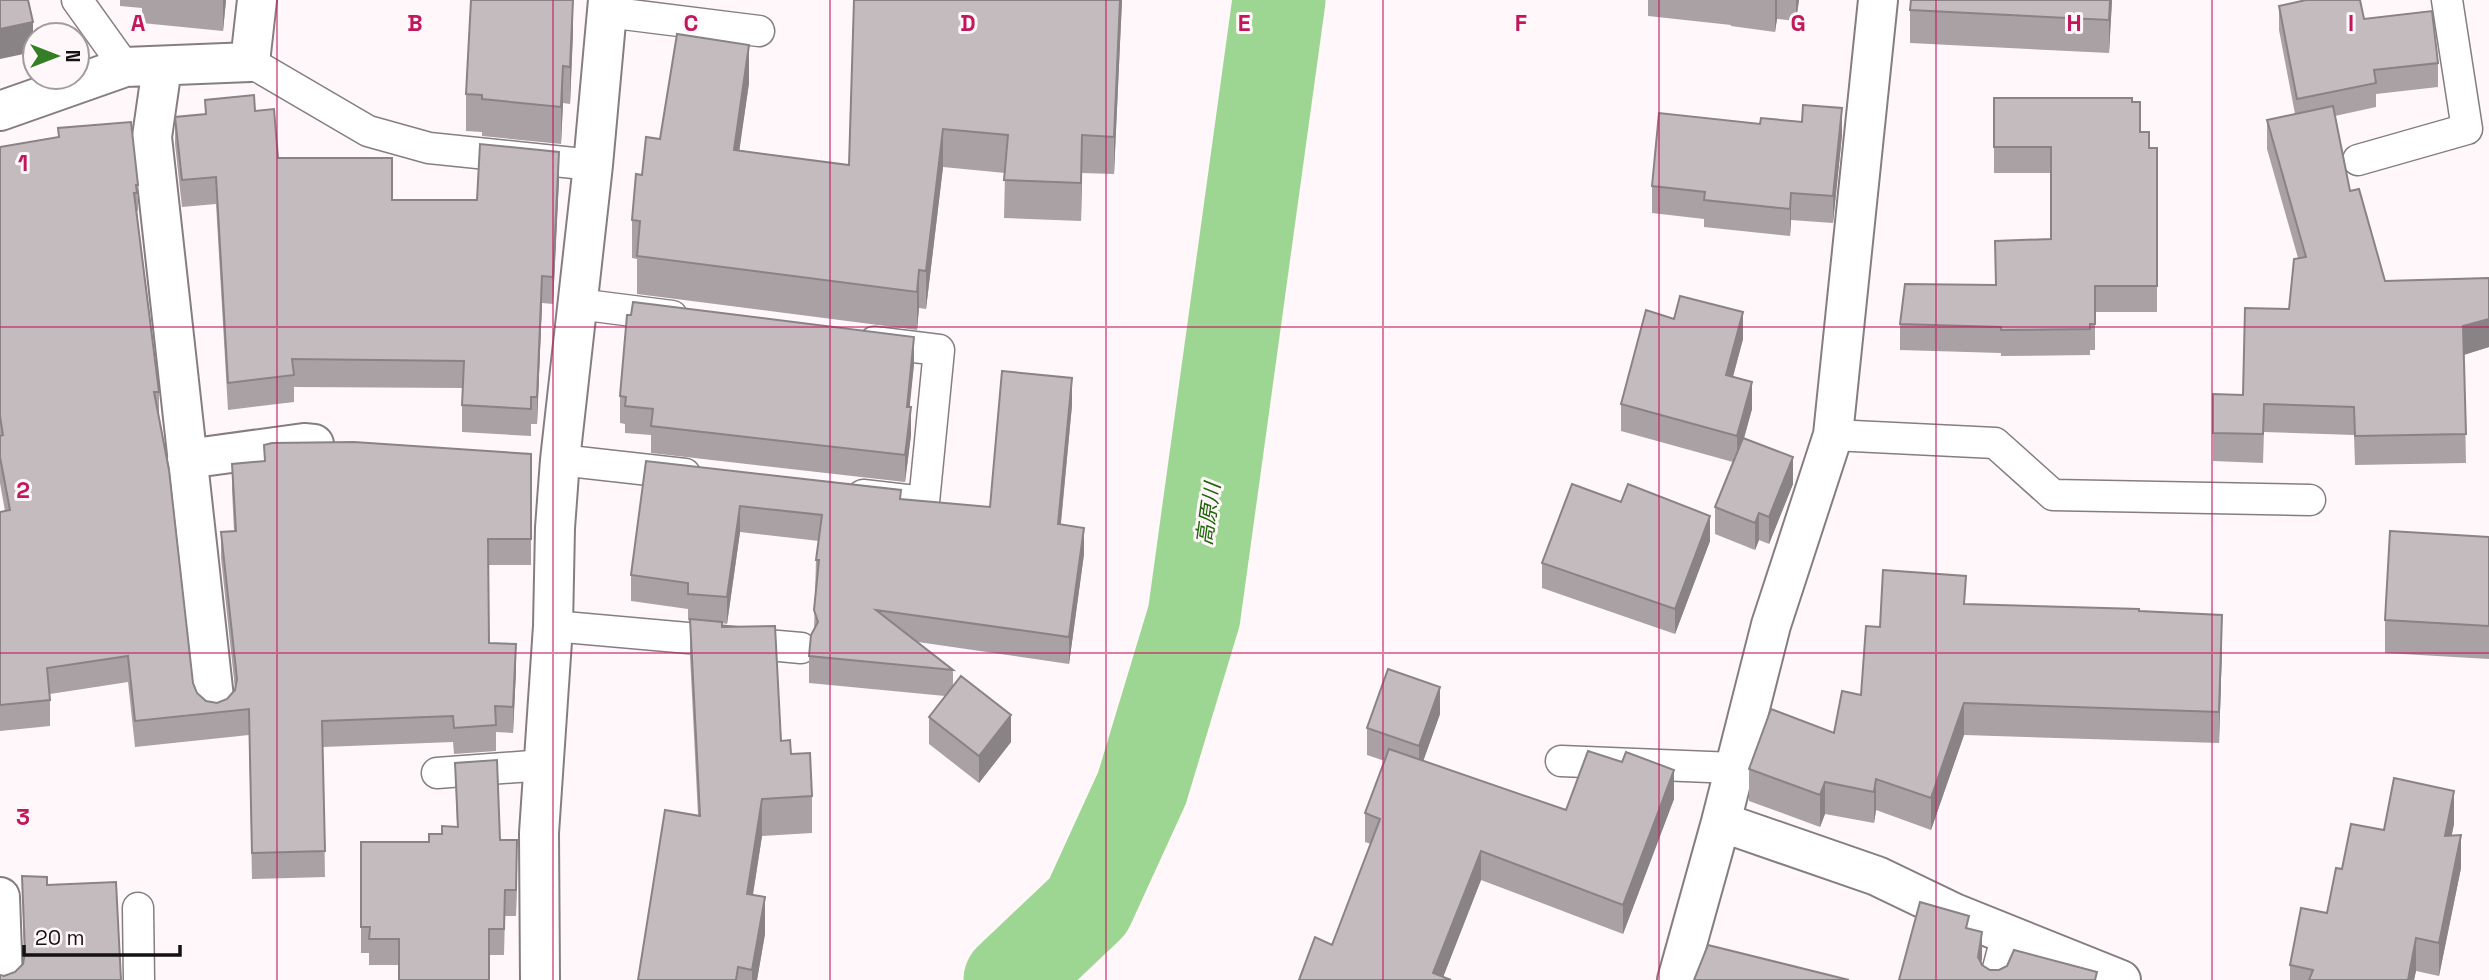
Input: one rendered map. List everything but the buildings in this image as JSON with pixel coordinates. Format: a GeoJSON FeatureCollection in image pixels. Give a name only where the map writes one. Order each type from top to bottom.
{"type":"FeatureCollection","features":[{"type":"Feature","properties":{"kind":"street"},"geometry":{"type":"LineString","coordinates":[[0,111],[124,67],[250,62],[257,0]]}},
{"type":"Feature","properties":{"kind":"street"},"geometry":{"type":"LineString","coordinates":[[1677,980],[1771,625],[1833,435],[1878,0]]}},
{"type":"Feature","properties":{"kind":"street"},"geometry":{"type":"LineString","coordinates":[[540,980],[539,833],[553,626],[555,528],[607,6]]}},
{"type":"Feature","properties":{"kind":"street"},"geometry":{"type":"LineString","coordinates":[[162,67],[152,137],[215,707]]}},
{"type":"Feature","properties":{"kind":"street"},"geometry":{"type":"LineString","coordinates":[[187,459],[304,443],[344,446]]}},
{"type":"Feature","properties":{"kind":"street"},"geometry":{"type":"LineString","coordinates":[[520,457],[560,460]]}},
{"type":"Feature","properties":{"kind":"street"},"geometry":{"type":"LineString","coordinates":[[1721,822],[1877,876],[1954,914],[2121,980]]}},
{"type":"Feature","properties":{"kind":"street"},"geometry":{"type":"LineString","coordinates":[[0,897],[3,980]]}},
{"type":"Feature","properties":{"kind":"lane"},"geometry":{"type":"LineString","coordinates":[[77,0],[124,67]]}},
{"type":"Feature","properties":{"kind":"lane"},"geometry":{"type":"LineString","coordinates":[[2358,160],[2468,129],[2447,0]]}},
{"type":"Feature","properties":{"kind":"lane"},"geometry":{"type":"LineString","coordinates":[[607,6],[759,31]]}},
{"type":"Feature","properties":{"kind":"lane"},"geometry":{"type":"LineString","coordinates":[[250,62],[368,131],[429,148],[593,165]]}},
{"type":"Feature","properties":{"kind":"lane"},"geometry":{"type":"LineString","coordinates":[[578,304],[698,320]]}},
{"type":"Feature","properties":{"kind":"lane"},"geometry":{"type":"LineString","coordinates":[[830,491],[924,502],[939,350],[846,338]]}},
{"type":"Feature","properties":{"kind":"lane"},"geometry":{"type":"LineString","coordinates":[[1833,435],[1995,443],[2053,495],[2310,499]]}},
{"type":"Feature","properties":{"kind":"lane"},"geometry":{"type":"LineString","coordinates":[[560,460],[708,477]]}},
{"type":"Feature","properties":{"kind":"lane"},"geometry":{"type":"LineString","coordinates":[[553,626],[801,648]]}},
{"type":"Feature","properties":{"kind":"lane"},"geometry":{"type":"LineString","coordinates":[[1561,761],[1734,768]]}},
{"type":"Feature","properties":{"kind":"lane"},"geometry":{"type":"LineString","coordinates":[[437,773],[544,765]]}},
{"type":"Feature","properties":{"kind":"lane"},"geometry":{"type":"LineString","coordinates":[[138,908],[139,980]]}},
{"type":"Feature","properties":{"kind":"lane"},"geometry":{"type":"LineString","coordinates":[[1995,980],[2007,934]]}},
{"type":"Feature","properties":{"kind":"waterway","name":"高原川"},"geometry":{"type":"LineString","coordinates":[[1010,980],[1088,906],[1142,788],[1194,616],[1279,0]]}}]}
